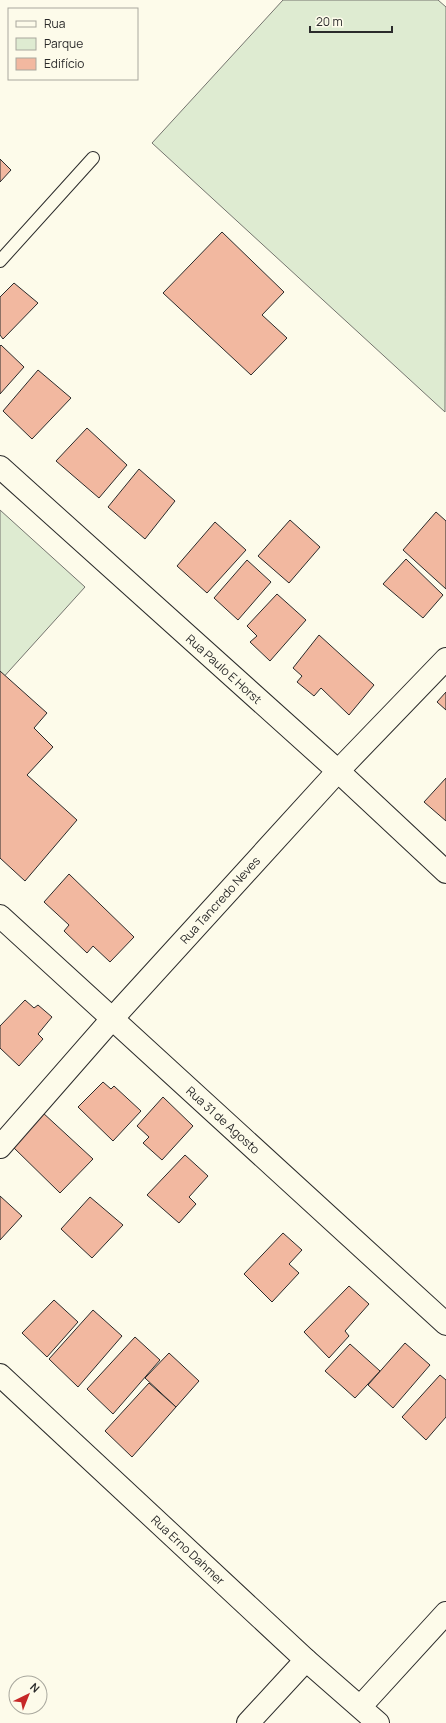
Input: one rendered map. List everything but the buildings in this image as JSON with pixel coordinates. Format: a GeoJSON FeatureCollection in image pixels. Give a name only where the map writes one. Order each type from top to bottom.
{"type":"FeatureCollection","features":[{"type":"Feature","properties":{"kind":"street","name":"Rua Paulo E Horst"},"geometry":{"type":"LineString","coordinates":[[0,467],[338,771],[446,872]]}},
{"type":"Feature","properties":{"kind":"street","name":"Rua Tancredo Neves"},"geometry":{"type":"LineString","coordinates":[[0,1147],[112,1019],[338,771],[446,659]]}},
{"type":"Feature","properties":{"kind":"street","name":"Rua 31 de Agosto"},"geometry":{"type":"LineString","coordinates":[[0,916],[446,1324]]}},
{"type":"Feature","properties":{"kind":"street","name":"Rua Erno Dahmer"},"geometry":{"type":"LineString","coordinates":[[0,1375],[306,1660],[361,1706],[378,1723]]}},
{"type":"Feature","properties":{"kind":"street"},"geometry":{"type":"LineString","coordinates":[[361,1706],[446,1613]]}},
{"type":"Feature","properties":{"kind":"street"},"geometry":{"type":"LineString","coordinates":[[248,1723],[306,1660]]}},
{"type":"Feature","properties":{"kind":"lane"},"geometry":{"type":"LineString","coordinates":[[0,261],[93,158]]}},
{"type":"Feature","properties":{"kind":"green space"},"geometry":{"type":"Polygon","coordinates":[[[283,0],[438,0],[446,7],[445,412],[152,143],[283,0]]]}},
{"type":"Feature","properties":{"kind":"green space"},"geometry":{"type":"Polygon","coordinates":[[[0,510],[85,587],[0,681],[0,510]]]}}]}
